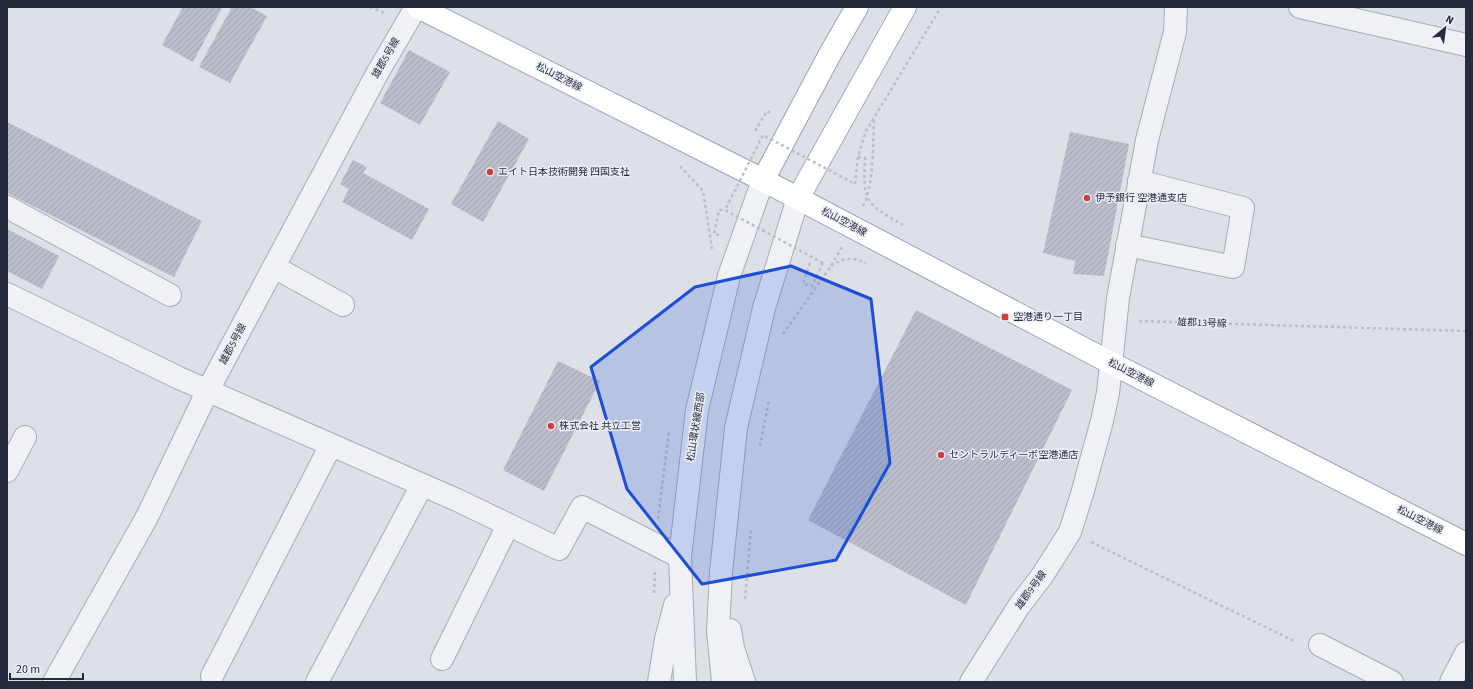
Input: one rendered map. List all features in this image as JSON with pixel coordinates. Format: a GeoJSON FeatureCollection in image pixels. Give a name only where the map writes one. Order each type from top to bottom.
{"type":"FeatureCollection","features":[{"type":"Feature","properties":{"kind":"main road","name":"松山空港線"},"geometry":{"type":"LineString","coordinates":[[417,7],[763,180],[1111,362],[1466,544]]}},
{"type":"Feature","properties":{"kind":"main road"},"geometry":{"type":"LineString","coordinates":[[763,180],[830,54],[857,7]]}},
{"type":"Feature","properties":{"kind":"main road"},"geometry":{"type":"LineString","coordinates":[[798,198],[905,7]]}},
{"type":"Feature","properties":{"kind":"street","name":"雄郡5号線"},"geometry":{"type":"LineString","coordinates":[[54,682],[147,517],[208,390],[378,72],[417,7]]}},
{"type":"Feature","properties":{"kind":"street"},"geometry":{"type":"LineString","coordinates":[[1111,362],[1118,298],[1127,245],[1147,140],[1175,32],[1176,7]]}},
{"type":"Feature","properties":{"kind":"street"},"geometry":{"type":"LineString","coordinates":[[1300,7],[1372,15],[1466,45]]}},
{"type":"Feature","properties":{"kind":"street","name":"松山環状線西部"},"geometry":{"type":"LineString","coordinates":[[685,682],[680,557],[697,410],[729,276],[763,180]]}},
{"type":"Feature","properties":{"kind":"street"},"geometry":{"type":"LineString","coordinates":[[1127,245],[1233,267],[1243,208],[1139,182]]}},
{"type":"Feature","properties":{"kind":"street"},"geometry":{"type":"LineString","coordinates":[[723,682],[718,631],[721,572],[736,428],[764,308],[798,198]]}},
{"type":"Feature","properties":{"kind":"street"},"geometry":{"type":"LineString","coordinates":[[7,207],[170,295]]}},
{"type":"Feature","properties":{"kind":"street"},"geometry":{"type":"LineString","coordinates":[[274,267],[342,305]]}},
{"type":"Feature","properties":{"kind":"street"},"geometry":{"type":"LineString","coordinates":[[7,294],[179,378],[422,485],[559,549],[582,507],[680,557]]}},
{"type":"Feature","properties":{"kind":"street","name":"雄郡9号線"},"geometry":{"type":"LineString","coordinates":[[974,681],[1019,606],[1042,576],[1070,532],[1102,421],[1108,393],[1111,362]]}},
{"type":"Feature","properties":{"kind":"street"},"geometry":{"type":"LineString","coordinates":[[7,471],[25,437]]}},
{"type":"Feature","properties":{"kind":"street"},"geometry":{"type":"LineString","coordinates":[[212,676],[331,445]]}},
{"type":"Feature","properties":{"kind":"street"},"geometry":{"type":"LineString","coordinates":[[318,682],[422,485]]}},
{"type":"Feature","properties":{"kind":"street"},"geometry":{"type":"LineString","coordinates":[[442,659],[508,525]]}},
{"type":"Feature","properties":{"kind":"street"},"geometry":{"type":"LineString","coordinates":[[721,572],[733,648],[744,682]]}},
{"type":"Feature","properties":{"kind":"street"},"geometry":{"type":"LineString","coordinates":[[659,682],[666,639],[681,583]]}},
{"type":"Feature","properties":{"kind":"street"},"geometry":{"type":"LineString","coordinates":[[1320,645],[1392,682]]}},
{"type":"Feature","properties":{"kind":"street"},"geometry":{"type":"LineString","coordinates":[[1451,682],[1466,654]]}},
{"type":"Feature","properties":{"kind":"path"},"geometry":{"type":"LineString","coordinates":[[725,210],[763,135],[855,184],[858,157],[866,131],[941,7]]}},
{"type":"Feature","properties":{"kind":"path"},"geometry":{"type":"LineString","coordinates":[[755,131],[766,111],[773,114]]}},
{"type":"Feature","properties":{"kind":"path"},"geometry":{"type":"LineString","coordinates":[[783,334],[831,266],[867,198],[872,158],[874,119]]}},
{"type":"Feature","properties":{"kind":"path"},"geometry":{"type":"LineString","coordinates":[[858,157],[865,158],[864,185]]}},
{"type":"Feature","properties":{"kind":"path"},"geometry":{"type":"LineString","coordinates":[[676,161],[703,191],[713,253]]}},
{"type":"Feature","properties":{"kind":"path"},"geometry":{"type":"LineString","coordinates":[[714,234],[719,210],[725,210],[823,262],[812,286],[803,284],[810,264]]}},
{"type":"Feature","properties":{"kind":"path","name":"雄郡13号線"},"geometry":{"type":"LineString","coordinates":[[1116,320],[1466,332]]}},
{"type":"Feature","properties":{"kind":"path"},"geometry":{"type":"LineString","coordinates":[[760,447],[770,395]]}},
{"type":"Feature","properties":{"kind":"path"},"geometry":{"type":"LineString","coordinates":[[654,598],[660,498],[670,426]]}},
{"type":"Feature","properties":{"kind":"path"},"geometry":{"type":"LineString","coordinates":[[745,601],[752,523]]}},
{"type":"Feature","properties":{"kind":"path"},"geometry":{"type":"LineString","coordinates":[[1070,532],[1310,649],[1320,645]]}},
{"type":"Feature","properties":{"kind":"highlighted area"},"geometry":{"type":"Polygon","coordinates":[[[791,266],[871,299],[890,463],[836,560],[702,584],[627,489],[591,367],[695,287],[791,266]]]}},
{"type":"Feature","properties":{"kind":"building"},"geometry":{"type":"Polygon","coordinates":[[[183,7],[222,8],[193,62],[162,45],[183,7]]]}},
{"type":"Feature","properties":{"kind":"building"},"geometry":{"type":"Polygon","coordinates":[[[232,7],[250,7],[267,16],[230,83],[199,67],[232,7]]]}},
{"type":"Feature","properties":{"kind":"building"},"geometry":{"type":"Polygon","coordinates":[[[409,50],[450,72],[420,125],[380,103],[409,50]]]}},
{"type":"Feature","properties":{"kind":"building","name":"エイト日本技術開発 四国支社"},"geometry":{"type":"Polygon","coordinates":[[[498,121],[529,139],[483,222],[451,204],[498,121]]]}},
{"type":"Feature","properties":{"kind":"building"},"geometry":{"type":"Polygon","coordinates":[[[7,122],[202,221],[174,277],[7,193],[7,122]]]}},
{"type":"Feature","properties":{"kind":"building","name":"伊予銀行 空港通支店"},"geometry":{"type":"Polygon","coordinates":[[[1070,132],[1129,144],[1104,276],[1073,274],[1075,261],[1043,253],[1070,132]]]}},
{"type":"Feature","properties":{"kind":"building"},"geometry":{"type":"Polygon","coordinates":[[[353,160],[367,167],[363,173],[429,209],[412,240],[342,202],[349,189],[340,184],[353,160]]]}},
{"type":"Feature","properties":{"kind":"building"},"geometry":{"type":"Polygon","coordinates":[[[7,229],[59,256],[42,289],[7,271],[7,229]]]}},
{"type":"Feature","properties":{"kind":"building","name":"セントラルディーボ空港通店"},"geometry":{"type":"Polygon","coordinates":[[[916,310],[1072,390],[966,605],[808,520],[916,310]]]}},
{"type":"Feature","properties":{"kind":"building","name":"株式会社 共立工営"},"geometry":{"type":"Polygon","coordinates":[[[558,361],[600,381],[544,491],[503,470],[558,361]]]}},
{"type":"Feature","properties":{"kind":"place","name":"エイト日本技術開発 四国支社"},"geometry":{"type":"Point","coordinates":[490,172]}},
{"type":"Feature","properties":{"kind":"place","name":"伊予銀行 空港通支店"},"geometry":{"type":"Point","coordinates":[1087,198]}},
{"type":"Feature","properties":{"kind":"place","name":"空港通り一丁目"},"geometry":{"type":"Point","coordinates":[1005,317]}},
{"type":"Feature","properties":{"kind":"place","name":"株式会社 共立工営"},"geometry":{"type":"Point","coordinates":[551,426]}},
{"type":"Feature","properties":{"kind":"place","name":"セントラルディーボ空港通店"},"geometry":{"type":"Point","coordinates":[941,455]}}]}
